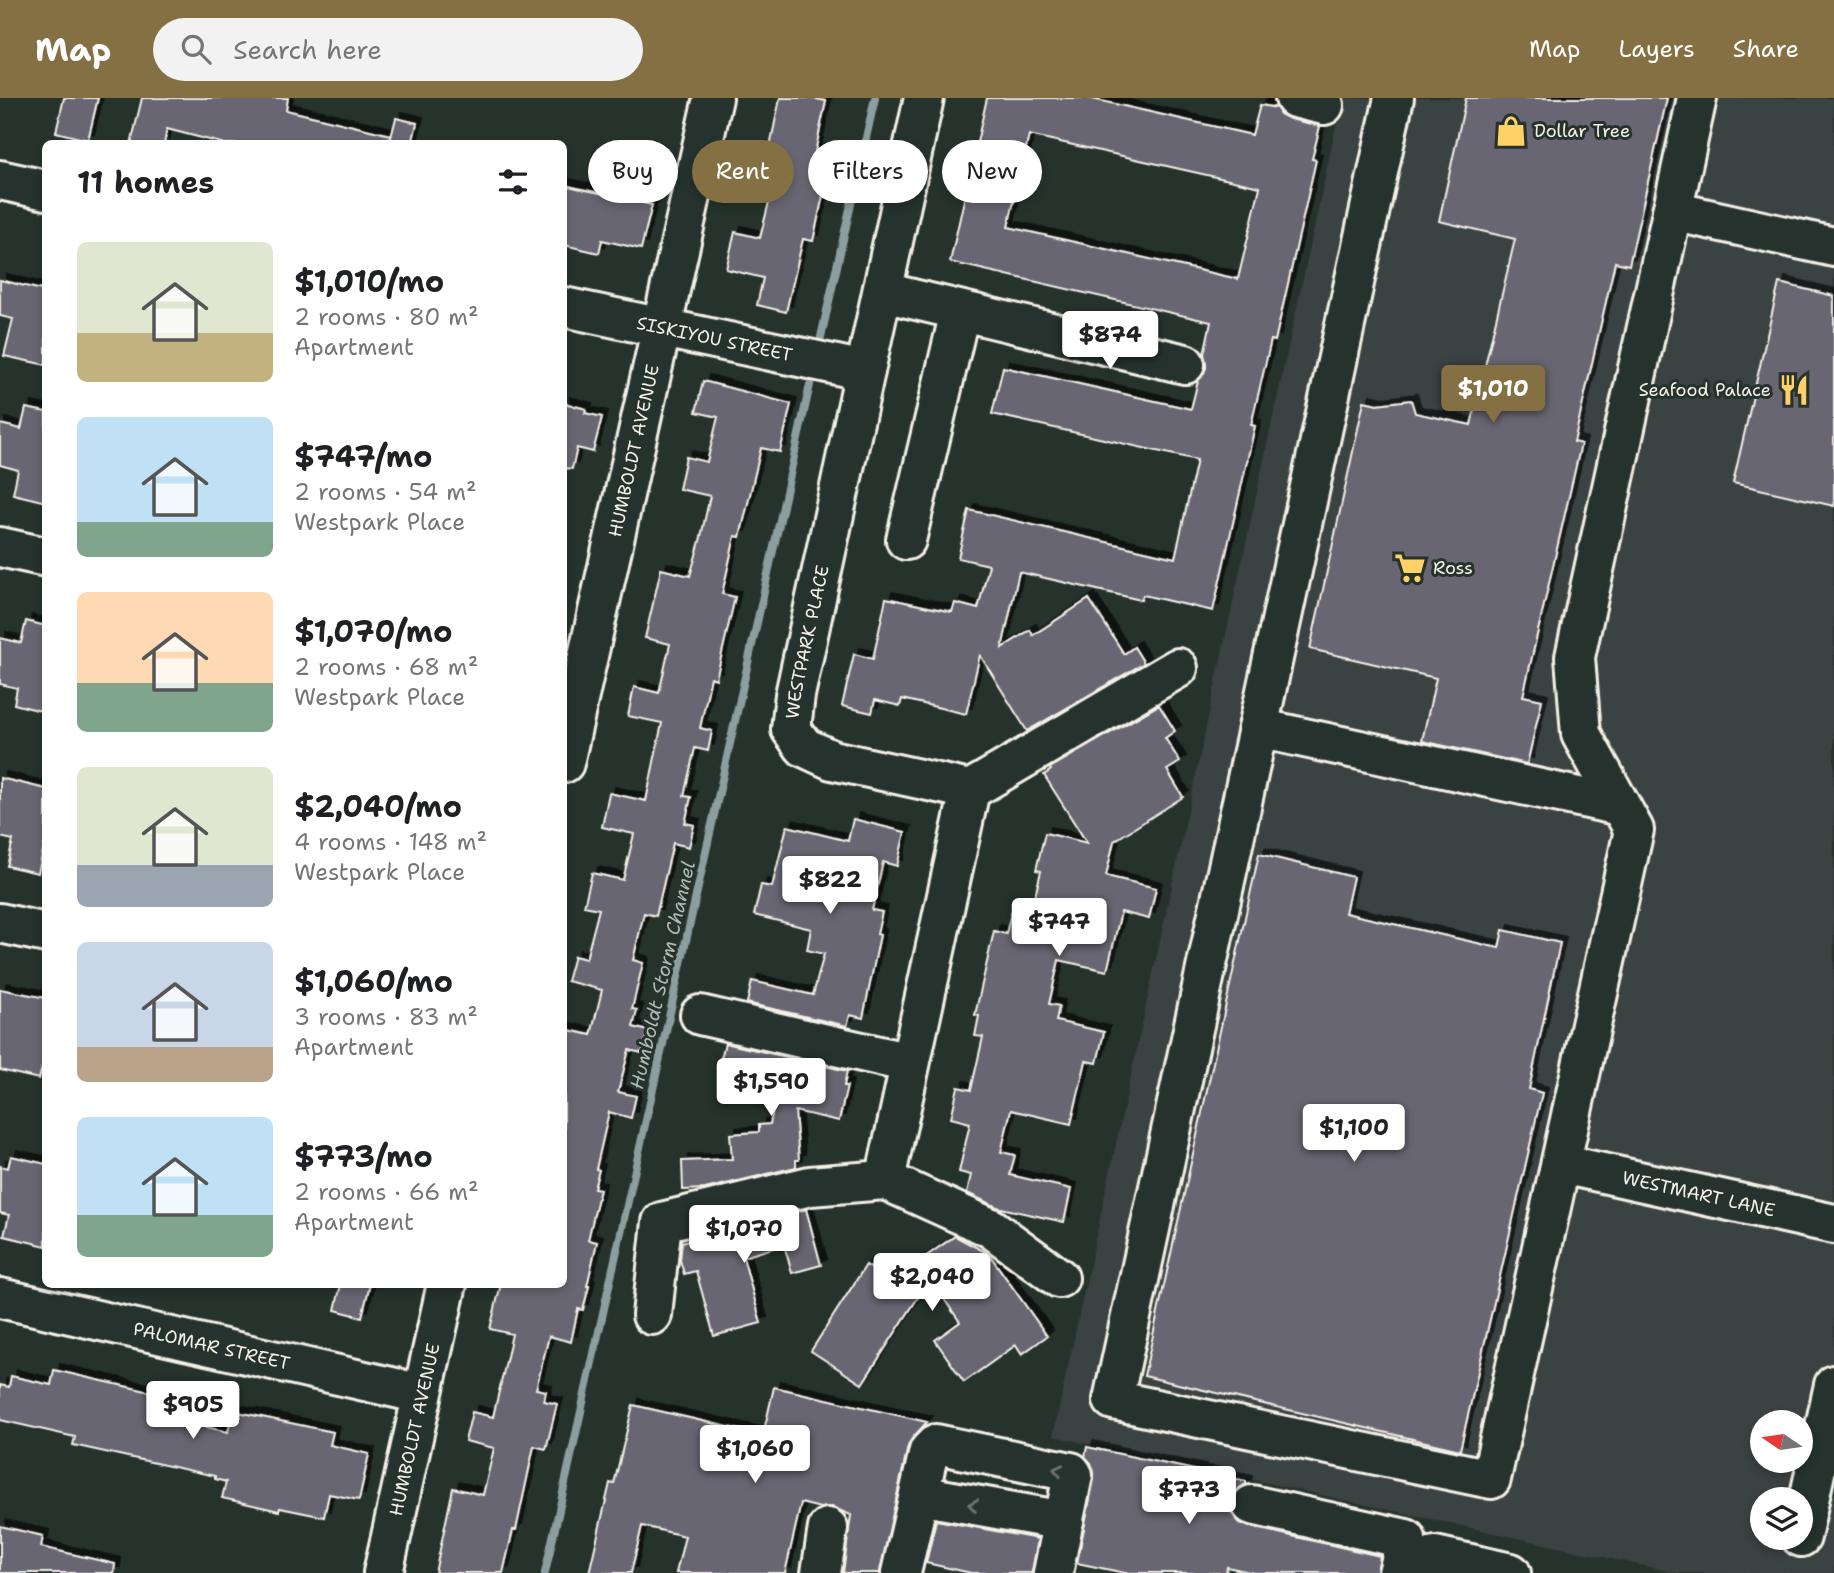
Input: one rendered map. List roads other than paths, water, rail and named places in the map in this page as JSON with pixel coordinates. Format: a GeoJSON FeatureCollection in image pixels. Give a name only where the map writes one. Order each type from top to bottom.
{"type":"FeatureCollection","features":[{"type":"Feature","properties":{"kind":"street","name":"HUMBOLDT AVENUE"},"geometry":{"type":"LineString","coordinates":[[567,735],[573,680],[661,329],[713,98]]}},
{"type":"Feature","properties":{"kind":"street","name":"WESTPARK PLACE"},"geometry":{"type":"LineString","coordinates":[[924,98],[883,292],[834,365],[791,729],[804,747],[832,760],[970,790]]}},
{"type":"Feature","properties":{"kind":"street"},"geometry":{"type":"LineString","coordinates":[[1394,98],[1113,1399],[1491,1479],[1634,830],[1581,734],[1575,657],[1697,98]]}},
{"type":"Feature","properties":{"kind":"street"},"geometry":{"type":"LineString","coordinates":[[0,180],[42,189]]}},
{"type":"Feature","properties":{"kind":"street"},"geometry":{"type":"LineString","coordinates":[[1672,211],[1834,247]]}},
{"type":"Feature","properties":{"kind":"street"},"geometry":{"type":"LineString","coordinates":[[883,292],[1185,364]]}},
{"type":"Feature","properties":{"kind":"street","name":"SISKIYOU STREET"},"geometry":{"type":"LineString","coordinates":[[567,308],[834,365]]}},
{"type":"Feature","properties":{"kind":"street"},"geometry":{"type":"LineString","coordinates":[[906,540],[960,312]]}},
{"type":"Feature","properties":{"kind":"street"},"geometry":{"type":"LineString","coordinates":[[0,547],[42,556]]}},
{"type":"Feature","properties":{"kind":"street"},"geometry":{"type":"LineString","coordinates":[[885,1180],[970,790],[1178,668]]}},
{"type":"Feature","properties":{"kind":"street"},"geometry":{"type":"LineString","coordinates":[[1258,728],[1620,806]]}},
{"type":"Feature","properties":{"kind":"street"},"geometry":{"type":"LineString","coordinates":[[0,923],[42,932]]}},
{"type":"Feature","properties":{"kind":"street"},"geometry":{"type":"LineString","coordinates":[[700,1015],[911,1063]]}},
{"type":"Feature","properties":{"kind":"street","name":"WESTMART LANE"},"geometry":{"type":"LineString","coordinates":[[1562,1164],[1834,1224]]}},
{"type":"Feature","properties":{"kind":"street"},"geometry":{"type":"LineString","coordinates":[[653,1315],[662,1222],[810,1186],[885,1180],[991,1228],[1059,1278]]}},
{"type":"Feature","properties":{"kind":"street","name":"HUMBOLDT AVENUE"},"geometry":{"type":"LineString","coordinates":[[383,1573],[446,1288]]}},
{"type":"Feature","properties":{"kind":"street","name":"PALOMAR STREET"},"geometry":{"type":"LineString","coordinates":[[0,1298],[422,1394]]}},
{"type":"Feature","properties":{"kind":"street"},"geometry":{"type":"LineString","coordinates":[[1811,1487],[1834,1385]]}},
{"type":"Feature","properties":{"kind":"street"},"geometry":{"type":"LineString","coordinates":[[904,1572],[929,1451],[936,1444],[1071,1472],[1073,1478],[1053,1573]]}},
{"type":"Feature","properties":{"kind":"street"},"geometry":{"type":"LineString","coordinates":[[919,1495],[1064,1521]]}},
{"type":"Feature","properties":{"kind":"street"},"geometry":{"type":"LineString","coordinates":[[1251,1505],[1406,1539],[1398,1573]]}},
{"type":"Feature","properties":{"kind":"street"},"geometry":{"type":"LineString","coordinates":[[821,1573],[828,1528]]}},
{"type":"Feature","properties":{"kind":"street"},"geometry":{"type":"LineString","coordinates":[[1426,1573],[1431,1557],[1435,1556],[1511,1573]]}},
{"type":"Feature","properties":{"kind":"waterway","name":"Humboldt Storm Channel"},"geometry":{"type":"LineString","coordinates":[[821,337],[875,98]]}},
{"type":"Feature","properties":{"kind":"waterway","name":"Humboldt Storm Channel"},"geometry":{"type":"LineString","coordinates":[[545,1573],[810,385]]}},
{"type":"Feature","properties":{"kind":"place","name":"Dollar Tree"},"geometry":{"type":"Point","coordinates":[1511,131]}},
{"type":"Feature","properties":{"kind":"place","name":"Seafood Palace"},"geometry":{"type":"Point","coordinates":[1794,390]}},
{"type":"Feature","properties":{"kind":"place","name":"Ross"},"geometry":{"type":"Point","coordinates":[1410,568]}}]}
